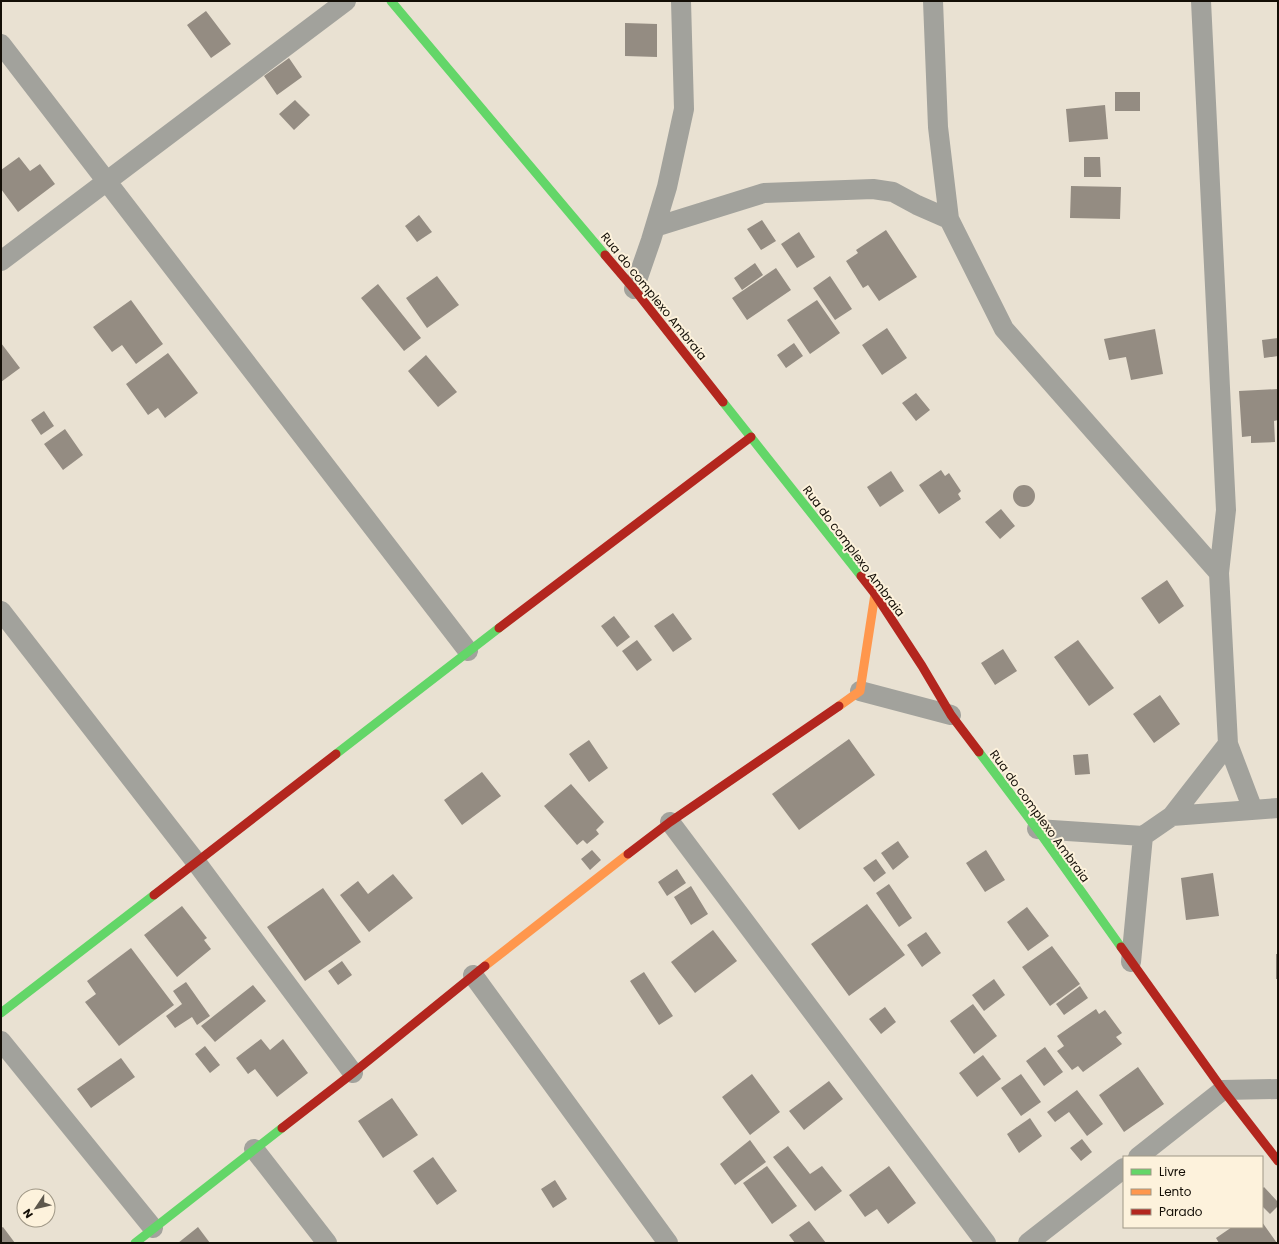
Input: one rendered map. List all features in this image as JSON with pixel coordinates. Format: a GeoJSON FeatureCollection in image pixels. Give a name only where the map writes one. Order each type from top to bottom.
{"type":"FeatureCollection","features":[{"type":"Feature","properties":{"kind":"street"},"geometry":{"type":"LineString","coordinates":[[1,261],[346,1]]}},
{"type":"Feature","properties":{"kind":"street","name":"Rua do complexo Ambraia"},"geometry":{"type":"LineString","coordinates":[[391,1],[634,289],[875,594],[922,666],[951,715],[1037,829],[1223,1090],[1278,1161]]}},
{"type":"Feature","properties":{"kind":"street"},"geometry":{"type":"LineString","coordinates":[[634,289],[667,187],[684,109],[681,1]]}},
{"type":"Feature","properties":{"kind":"street"},"geometry":{"type":"LineString","coordinates":[[933,1],[938,127],[949,219],[1004,329],[1219,573]]}},
{"type":"Feature","properties":{"kind":"street"},"geometry":{"type":"LineString","coordinates":[[1201,1],[1226,510],[1219,573],[1228,744],[1253,810]]}},
{"type":"Feature","properties":{"kind":"street"},"geometry":{"type":"LineString","coordinates":[[1,44],[468,652]]}},
{"type":"Feature","properties":{"kind":"street"},"geometry":{"type":"LineString","coordinates":[[655,227],[764,193],[873,189],[893,192],[917,205],[949,219]]}},
{"type":"Feature","properties":{"kind":"street"},"geometry":{"type":"LineString","coordinates":[[1,1013],[468,652],[751,437]]}},
{"type":"Feature","properties":{"kind":"street"},"geometry":{"type":"LineString","coordinates":[[135,1243],[353,1073],[473,975],[670,822],[860,691],[875,594]]}},
{"type":"Feature","properties":{"kind":"street"},"geometry":{"type":"LineString","coordinates":[[1,610],[196,862],[353,1073]]}},
{"type":"Feature","properties":{"kind":"street"},"geometry":{"type":"LineString","coordinates":[[860,691],[951,715]]}},
{"type":"Feature","properties":{"kind":"street"},"geometry":{"type":"LineString","coordinates":[[1037,829],[1143,836],[1172,816],[1228,744]]}},
{"type":"Feature","properties":{"kind":"street"},"geometry":{"type":"LineString","coordinates":[[1172,816],[1278,808]]}},
{"type":"Feature","properties":{"kind":"street"},"geometry":{"type":"LineString","coordinates":[[670,822],[986,1243]]}},
{"type":"Feature","properties":{"kind":"street"},"geometry":{"type":"LineString","coordinates":[[1131,962],[1143,836]]}},
{"type":"Feature","properties":{"kind":"street"},"geometry":{"type":"LineString","coordinates":[[473,975],[668,1243]]}},
{"type":"Feature","properties":{"kind":"street"},"geometry":{"type":"LineString","coordinates":[[1,1041],[153,1228]]}},
{"type":"Feature","properties":{"kind":"street"},"geometry":{"type":"LineString","coordinates":[[1139,1156],[1223,1090],[1278,1089]]}},
{"type":"Feature","properties":{"kind":"street"},"geometry":{"type":"LineString","coordinates":[[254,1149],[327,1243]]}},
{"type":"Feature","properties":{"kind":"street"},"geometry":{"type":"LineString","coordinates":[[1028,1243],[1123,1169]]}},
{"type":"Feature","properties":{"kind":"building"},"geometry":{"type":"Polygon","coordinates":[[[206,11],[231,44],[211,58],[187,25],[206,11]]]}},
{"type":"Feature","properties":{"kind":"building"},"geometry":{"type":"Polygon","coordinates":[[[625,23],[657,24],[657,57],[625,56],[625,23]]]}},
{"type":"Feature","properties":{"kind":"building"},"geometry":{"type":"Polygon","coordinates":[[[289,58],[302,77],[277,95],[264,76],[289,58]]]}},
{"type":"Feature","properties":{"kind":"building"},"geometry":{"type":"Polygon","coordinates":[[[1115,92],[1140,92],[1140,111],[1115,111],[1115,92]]]}},
{"type":"Feature","properties":{"kind":"building"},"geometry":{"type":"Polygon","coordinates":[[[295,100],[310,115],[294,130],[279,114],[295,100]]]}},
{"type":"Feature","properties":{"kind":"building"},"geometry":{"type":"Polygon","coordinates":[[[1105,105],[1108,139],[1069,142],[1066,109],[1105,105]]]}},
{"type":"Feature","properties":{"kind":"building"},"geometry":{"type":"Polygon","coordinates":[[[19,157],[30,171],[40,164],[55,184],[18,212],[1,189],[1,170],[19,157]]]}},
{"type":"Feature","properties":{"kind":"building"},"geometry":{"type":"Polygon","coordinates":[[[1084,157],[1100,157],[1101,177],[1084,177],[1084,157]]]}},
{"type":"Feature","properties":{"kind":"building"},"geometry":{"type":"Polygon","coordinates":[[[1071,186],[1121,187],[1120,219],[1070,218],[1071,186]]]}},
{"type":"Feature","properties":{"kind":"building"},"geometry":{"type":"Polygon","coordinates":[[[419,215],[432,232],[417,242],[405,226],[419,215]]]}},
{"type":"Feature","properties":{"kind":"building"},"geometry":{"type":"Polygon","coordinates":[[[762,220],[776,241],[761,250],[747,229],[762,220]]]}},
{"type":"Feature","properties":{"kind":"building"},"geometry":{"type":"Polygon","coordinates":[[[886,230],[917,277],[879,301],[868,285],[863,288],[846,261],[858,253],[856,250],[886,230]]]}},
{"type":"Feature","properties":{"kind":"building"},"geometry":{"type":"Polygon","coordinates":[[[799,232],[815,257],[797,268],[781,244],[799,232]]]}},
{"type":"Feature","properties":{"kind":"building"},"geometry":{"type":"Polygon","coordinates":[[[755,263],[763,275],[742,290],[734,278],[755,263]]]}},
{"type":"Feature","properties":{"kind":"building"},"geometry":{"type":"Polygon","coordinates":[[[776,268],[791,290],[747,320],[732,298],[776,268]]]}},
{"type":"Feature","properties":{"kind":"building"},"geometry":{"type":"Polygon","coordinates":[[[437,276],[459,305],[427,328],[406,298],[437,276]]]}},
{"type":"Feature","properties":{"kind":"building"},"geometry":{"type":"Polygon","coordinates":[[[830,276],[852,309],[835,320],[813,288],[830,276]]]}},
{"type":"Feature","properties":{"kind":"building"},"geometry":{"type":"Polygon","coordinates":[[[378,284],[421,338],[404,351],[361,298],[378,284]]]}},
{"type":"Feature","properties":{"kind":"building"},"geometry":{"type":"Polygon","coordinates":[[[131,300],[163,344],[136,364],[122,345],[112,352],[93,327],[131,300]]]}},
{"type":"Feature","properties":{"kind":"building"},"geometry":{"type":"Polygon","coordinates":[[[817,300],[840,333],[810,354],[787,320],[817,300]]]}},
{"type":"Feature","properties":{"kind":"building"},"geometry":{"type":"Polygon","coordinates":[[[887,328],[907,358],[882,375],[862,345],[887,328]]]}},
{"type":"Feature","properties":{"kind":"building"},"geometry":{"type":"Polygon","coordinates":[[[1155,329],[1163,374],[1131,380],[1126,357],[1109,360],[1104,339],[1155,329]]]}},
{"type":"Feature","properties":{"kind":"building"},"geometry":{"type":"Polygon","coordinates":[[[1278,338],[1278,356],[1264,358],[1262,340],[1278,338]]]}},
{"type":"Feature","properties":{"kind":"building"},"geometry":{"type":"Polygon","coordinates":[[[1,343],[20,368],[1,382],[1,343]]]}},
{"type":"Feature","properties":{"kind":"building"},"geometry":{"type":"Polygon","coordinates":[[[794,343],[803,356],[786,368],[777,355],[794,343]]]}},
{"type":"Feature","properties":{"kind":"building"},"geometry":{"type":"Polygon","coordinates":[[[168,353],[198,393],[165,418],[158,408],[148,415],[126,384],[168,353]]]}},
{"type":"Feature","properties":{"kind":"building"},"geometry":{"type":"Polygon","coordinates":[[[426,355],[457,392],[438,407],[408,371],[426,355]]]}},
{"type":"Feature","properties":{"kind":"building"},"geometry":{"type":"Polygon","coordinates":[[[1278,389],[1278,420],[1274,421],[1275,442],[1251,443],[1251,436],[1242,437],[1239,391],[1278,389]]]}},
{"type":"Feature","properties":{"kind":"building"},"geometry":{"type":"Polygon","coordinates":[[[916,393],[930,410],[916,421],[902,403],[916,393]]]}},
{"type":"Feature","properties":{"kind":"building"},"geometry":{"type":"Polygon","coordinates":[[[44,411],[54,426],[41,435],[31,420],[44,411]]]}},
{"type":"Feature","properties":{"kind":"building"},"geometry":{"type":"Polygon","coordinates":[[[65,429],[83,455],[63,470],[44,444],[65,429]]]}},
{"type":"Feature","properties":{"kind":"building"},"geometry":{"type":"Polygon","coordinates":[[[941,470],[945,476],[949,473],[961,491],[958,494],[961,499],[939,514],[919,485],[941,470]]]}},
{"type":"Feature","properties":{"kind":"building"},"geometry":{"type":"Polygon","coordinates":[[[891,471],[904,491],[880,507],[867,487],[891,471]]]}},
{"type":"Feature","properties":{"kind":"building"},"geometry":{"type":"Polygon","coordinates":[[[1020,485],[1028,485],[1035,492],[1035,500],[1028,507],[1020,507],[1013,500],[1013,492],[1020,485]]]}},
{"type":"Feature","properties":{"kind":"building"},"geometry":{"type":"Polygon","coordinates":[[[1001,509],[1015,526],[1000,539],[985,522],[1001,509]]]}},
{"type":"Feature","properties":{"kind":"building"},"geometry":{"type":"Polygon","coordinates":[[[1167,580],[1184,606],[1159,624],[1141,598],[1167,580]]]}},
{"type":"Feature","properties":{"kind":"building"},"geometry":{"type":"Polygon","coordinates":[[[673,613],[692,639],[673,652],[654,626],[673,613]]]}},
{"type":"Feature","properties":{"kind":"building"},"geometry":{"type":"Polygon","coordinates":[[[614,616],[630,637],[617,647],[601,626],[614,616]]]}},
{"type":"Feature","properties":{"kind":"building"},"geometry":{"type":"Polygon","coordinates":[[[637,640],[652,660],[637,671],[622,651],[637,640]]]}},
{"type":"Feature","properties":{"kind":"building"},"geometry":{"type":"Polygon","coordinates":[[[1078,640],[1114,688],[1089,706],[1054,657],[1078,640]]]}},
{"type":"Feature","properties":{"kind":"building"},"geometry":{"type":"Polygon","coordinates":[[[1003,649],[1017,671],[995,685],[981,663],[1003,649]]]}},
{"type":"Feature","properties":{"kind":"building"},"geometry":{"type":"Polygon","coordinates":[[[1160,695],[1180,724],[1154,743],[1133,714],[1160,695]]]}},
{"type":"Feature","properties":{"kind":"building"},"geometry":{"type":"Polygon","coordinates":[[[849,739],[875,775],[799,830],[772,794],[849,739]]]}},
{"type":"Feature","properties":{"kind":"building"},"geometry":{"type":"Polygon","coordinates":[[[589,740],[608,768],[589,782],[569,754],[589,740]]]}},
{"type":"Feature","properties":{"kind":"building"},"geometry":{"type":"Polygon","coordinates":[[[1088,754],[1090,774],[1075,775],[1073,755],[1088,754]]]}},
{"type":"Feature","properties":{"kind":"building"},"geometry":{"type":"Polygon","coordinates":[[[482,772],[501,796],[462,825],[444,800],[482,772]]]}},
{"type":"Feature","properties":{"kind":"building"},"geometry":{"type":"Polygon","coordinates":[[[571,784],[604,822],[596,830],[599,834],[587,844],[583,840],[577,845],[544,806],[571,784]]]}},
{"type":"Feature","properties":{"kind":"building"},"geometry":{"type":"Polygon","coordinates":[[[898,841],[909,857],[893,870],[881,853],[898,841]]]}},
{"type":"Feature","properties":{"kind":"building"},"geometry":{"type":"Polygon","coordinates":[[[592,850],[601,860],[590,870],[581,859],[592,850]]]}},
{"type":"Feature","properties":{"kind":"building"},"geometry":{"type":"Polygon","coordinates":[[[986,850],[1005,880],[985,892],[966,863],[986,850]]]}},
{"type":"Feature","properties":{"kind":"building"},"geometry":{"type":"Polygon","coordinates":[[[876,859],[886,873],[874,882],[863,868],[876,859]]]}},
{"type":"Feature","properties":{"kind":"building"},"geometry":{"type":"Polygon","coordinates":[[[677,869],[686,883],[667,896],[658,882],[677,869]]]}},
{"type":"Feature","properties":{"kind":"building"},"geometry":{"type":"Polygon","coordinates":[[[1213,873],[1219,916],[1186,920],[1181,878],[1213,873]]]}},
{"type":"Feature","properties":{"kind":"building"},"geometry":{"type":"Polygon","coordinates":[[[393,874],[413,898],[369,932],[340,895],[358,881],[368,894],[393,874]]]}},
{"type":"Feature","properties":{"kind":"building"},"geometry":{"type":"Polygon","coordinates":[[[889,884],[912,918],[899,927],[876,893],[889,884]]]}},
{"type":"Feature","properties":{"kind":"building"},"geometry":{"type":"Polygon","coordinates":[[[691,886],[708,914],[691,925],[674,897],[691,886]]]}},
{"type":"Feature","properties":{"kind":"building"},"geometry":{"type":"Polygon","coordinates":[[[323,888],[361,942],[305,981],[267,927],[323,888]]]}},
{"type":"Feature","properties":{"kind":"building"},"geometry":{"type":"Polygon","coordinates":[[[867,904],[905,955],[849,996],[811,944],[867,904]]]}},
{"type":"Feature","properties":{"kind":"building"},"geometry":{"type":"Polygon","coordinates":[[[182,906],[207,938],[204,940],[211,949],[177,977],[144,935],[182,906]]]}},
{"type":"Feature","properties":{"kind":"building"},"geometry":{"type":"Polygon","coordinates":[[[1027,907],[1049,936],[1028,951],[1007,922],[1027,907]]]}},
{"type":"Feature","properties":{"kind":"building"},"geometry":{"type":"Polygon","coordinates":[[[713,930],[737,961],[695,993],[671,962],[713,930]]]}},
{"type":"Feature","properties":{"kind":"building"},"geometry":{"type":"Polygon","coordinates":[[[926,932],[941,953],[922,967],[907,945],[926,932]]]}},
{"type":"Feature","properties":{"kind":"building"},"geometry":{"type":"Polygon","coordinates":[[[1052,946],[1080,984],[1050,1006],[1022,967],[1052,946]]]}},
{"type":"Feature","properties":{"kind":"building"},"geometry":{"type":"Polygon","coordinates":[[[131,948],[174,1005],[119,1046],[85,1002],[96,994],[87,981],[131,948]]]}},
{"type":"Feature","properties":{"kind":"building"},"geometry":{"type":"Polygon","coordinates":[[[1276,954],[1278,954],[1278,979],[1276,979],[1276,954]]]}},
{"type":"Feature","properties":{"kind":"building"},"geometry":{"type":"Polygon","coordinates":[[[342,961],[352,975],[338,985],[328,971],[342,961]]]}},
{"type":"Feature","properties":{"kind":"building"},"geometry":{"type":"Polygon","coordinates":[[[644,972],[673,1016],[659,1025],[630,981],[644,972]]]}},
{"type":"Feature","properties":{"kind":"building"},"geometry":{"type":"Polygon","coordinates":[[[994,979],[1005,995],[984,1011],[972,995],[994,979]]]}},
{"type":"Feature","properties":{"kind":"building"},"geometry":{"type":"Polygon","coordinates":[[[186,982],[210,1016],[197,1025],[192,1017],[175,1028],[166,1016],[182,1004],[173,991],[186,982]]]}},
{"type":"Feature","properties":{"kind":"building"},"geometry":{"type":"Polygon","coordinates":[[[253,985],[266,1001],[215,1042],[201,1026],[253,985]]]}},
{"type":"Feature","properties":{"kind":"building"},"geometry":{"type":"Polygon","coordinates":[[[1080,986],[1088,998],[1064,1015],[1056,1004],[1080,986]]]}},
{"type":"Feature","properties":{"kind":"building"},"geometry":{"type":"Polygon","coordinates":[[[973,1004],[997,1036],[974,1054],[950,1021],[973,1004]]]}},
{"type":"Feature","properties":{"kind":"building"},"geometry":{"type":"Polygon","coordinates":[[[885,1007],[896,1022],[881,1034],[869,1019],[885,1007]]]}},
{"type":"Feature","properties":{"kind":"building"},"geometry":{"type":"Polygon","coordinates":[[[1096,1009],[1099,1014],[1105,1010],[1122,1033],[1116,1037],[1122,1044],[1083,1072],[1078,1066],[1072,1070],[1057,1051],[1064,1046],[1057,1036],[1096,1009]]]}},
{"type":"Feature","properties":{"kind":"building"},"geometry":{"type":"Polygon","coordinates":[[[261,1039],[270,1050],[283,1039],[308,1073],[277,1097],[255,1069],[248,1074],[236,1058],[261,1039]]]}},
{"type":"Feature","properties":{"kind":"building"},"geometry":{"type":"Polygon","coordinates":[[[205,1046],[220,1065],[210,1073],[195,1054],[205,1046]]]}},
{"type":"Feature","properties":{"kind":"building"},"geometry":{"type":"Polygon","coordinates":[[[1045,1047],[1063,1072],[1044,1086],[1026,1061],[1045,1047]]]}},
{"type":"Feature","properties":{"kind":"building"},"geometry":{"type":"Polygon","coordinates":[[[983,1055],[1001,1079],[977,1097],[959,1073],[983,1055]]]}},
{"type":"Feature","properties":{"kind":"building"},"geometry":{"type":"Polygon","coordinates":[[[121,1058],[135,1077],[91,1108],[77,1089],[121,1058]]]}},
{"type":"Feature","properties":{"kind":"building"},"geometry":{"type":"Polygon","coordinates":[[[1138,1067],[1164,1104],[1124,1132],[1099,1095],[1138,1067]]]}},
{"type":"Feature","properties":{"kind":"building"},"geometry":{"type":"Polygon","coordinates":[[[752,1074],[780,1112],[750,1135],[722,1097],[752,1074]]]}},
{"type":"Feature","properties":{"kind":"building"},"geometry":{"type":"Polygon","coordinates":[[[1021,1074],[1041,1102],[1021,1116],[1001,1088],[1021,1074]]]}},
{"type":"Feature","properties":{"kind":"building"},"geometry":{"type":"Polygon","coordinates":[[[829,1081],[843,1099],[804,1130],[789,1111],[829,1081]]]}},
{"type":"Feature","properties":{"kind":"building"},"geometry":{"type":"Polygon","coordinates":[[[1077,1090],[1103,1124],[1087,1136],[1069,1112],[1055,1122],[1047,1112],[1077,1090]]]}},
{"type":"Feature","properties":{"kind":"building"},"geometry":{"type":"Polygon","coordinates":[[[392,1098],[418,1135],[383,1158],[358,1121],[392,1098]]]}},
{"type":"Feature","properties":{"kind":"building"},"geometry":{"type":"Polygon","coordinates":[[[1030,1118],[1042,1136],[1019,1153],[1007,1134],[1030,1118]]]}},
{"type":"Feature","properties":{"kind":"building"},"geometry":{"type":"Polygon","coordinates":[[[1082,1139],[1092,1152],[1081,1161],[1070,1148],[1082,1139]]]}},
{"type":"Feature","properties":{"kind":"building"},"geometry":{"type":"Polygon","coordinates":[[[750,1140],[766,1162],[735,1185],[720,1164],[750,1140]]]}},
{"type":"Feature","properties":{"kind":"building"},"geometry":{"type":"Polygon","coordinates":[[[788,1146],[810,1174],[822,1166],[842,1191],[815,1211],[773,1157],[788,1146]]]}},
{"type":"Feature","properties":{"kind":"building"},"geometry":{"type":"Polygon","coordinates":[[[433,1157],[457,1191],[437,1205],[413,1171],[433,1157]]]}},
{"type":"Feature","properties":{"kind":"building"},"geometry":{"type":"Polygon","coordinates":[[[767,1166],[797,1206],[772,1224],[743,1183],[767,1166]]]}},
{"type":"Feature","properties":{"kind":"building"},"geometry":{"type":"Polygon","coordinates":[[[889,1166],[916,1203],[888,1224],[877,1209],[865,1217],[849,1195],[889,1166]]]}},
{"type":"Feature","properties":{"kind":"building"},"geometry":{"type":"Polygon","coordinates":[[[555,1180],[567,1199],[553,1208],[541,1189],[555,1180]]]}},
{"type":"Feature","properties":{"kind":"building"},"geometry":{"type":"Polygon","coordinates":[[[1264,1187],[1278,1202],[1278,1206],[1270,1214],[1263,1207],[1264,1187]]]}},
{"type":"Feature","properties":{"kind":"building"},"geometry":{"type":"Polygon","coordinates":[[[809,1221],[826,1243],[795,1243],[789,1235],[809,1221]]]}},
{"type":"Feature","properties":{"kind":"building"},"geometry":{"type":"Polygon","coordinates":[[[1263,1223],[1277,1243],[1219,1243],[1216,1238],[1231,1228],[1263,1228],[1263,1223]]]}},
{"type":"Feature","properties":{"kind":"building"},"geometry":{"type":"Polygon","coordinates":[[[3,1227],[15,1243],[1,1243],[1,1228],[3,1227]]]}},
{"type":"Feature","properties":{"kind":"building"},"geometry":{"type":"Polygon","coordinates":[[[198,1227],[210,1243],[178,1243],[198,1227]]]}},
{"type":"Feature","properties":{"kind":"traffic: fast"},"geometry":{"type":"LineString","coordinates":[[391,1],[605,255]]}},
{"type":"Feature","properties":{"kind":"traffic: fast"},"geometry":{"type":"LineString","coordinates":[[723,402],[861,576]]}},
{"type":"Feature","properties":{"kind":"traffic: fast"},"geometry":{"type":"LineString","coordinates":[[336,754],[499,628]]}},
{"type":"Feature","properties":{"kind":"traffic: fast"},"geometry":{"type":"LineString","coordinates":[[979,752],[1037,829],[1121,947]]}},
{"type":"Feature","properties":{"kind":"traffic: fast"},"geometry":{"type":"LineString","coordinates":[[1,1013],[154,895]]}},
{"type":"Feature","properties":{"kind":"traffic: fast"},"geometry":{"type":"LineString","coordinates":[[135,1243],[282,1128]]}},
{"type":"Feature","properties":{"kind":"traffic: slow"},"geometry":{"type":"LineString","coordinates":[[839,706],[860,691],[875,594]]}},
{"type":"Feature","properties":{"kind":"traffic: slow"},"geometry":{"type":"LineString","coordinates":[[485,966],[628,854]]}},
{"type":"Feature","properties":{"kind":"traffic: jam"},"geometry":{"type":"LineString","coordinates":[[605,255],[634,289],[723,402]]}},
{"type":"Feature","properties":{"kind":"traffic: jam"},"geometry":{"type":"LineString","coordinates":[[499,628],[751,437]]}},
{"type":"Feature","properties":{"kind":"traffic: jam"},"geometry":{"type":"LineString","coordinates":[[861,576],[875,594],[922,666],[951,715],[979,752]]}},
{"type":"Feature","properties":{"kind":"traffic: jam"},"geometry":{"type":"LineString","coordinates":[[628,854],[670,822],[839,706]]}},
{"type":"Feature","properties":{"kind":"traffic: jam"},"geometry":{"type":"LineString","coordinates":[[154,895],[336,754]]}},
{"type":"Feature","properties":{"kind":"traffic: jam"},"geometry":{"type":"LineString","coordinates":[[1121,947],[1223,1090],[1278,1161]]}},
{"type":"Feature","properties":{"kind":"traffic: jam"},"geometry":{"type":"LineString","coordinates":[[282,1128],[353,1073],[485,966]]}}]}
